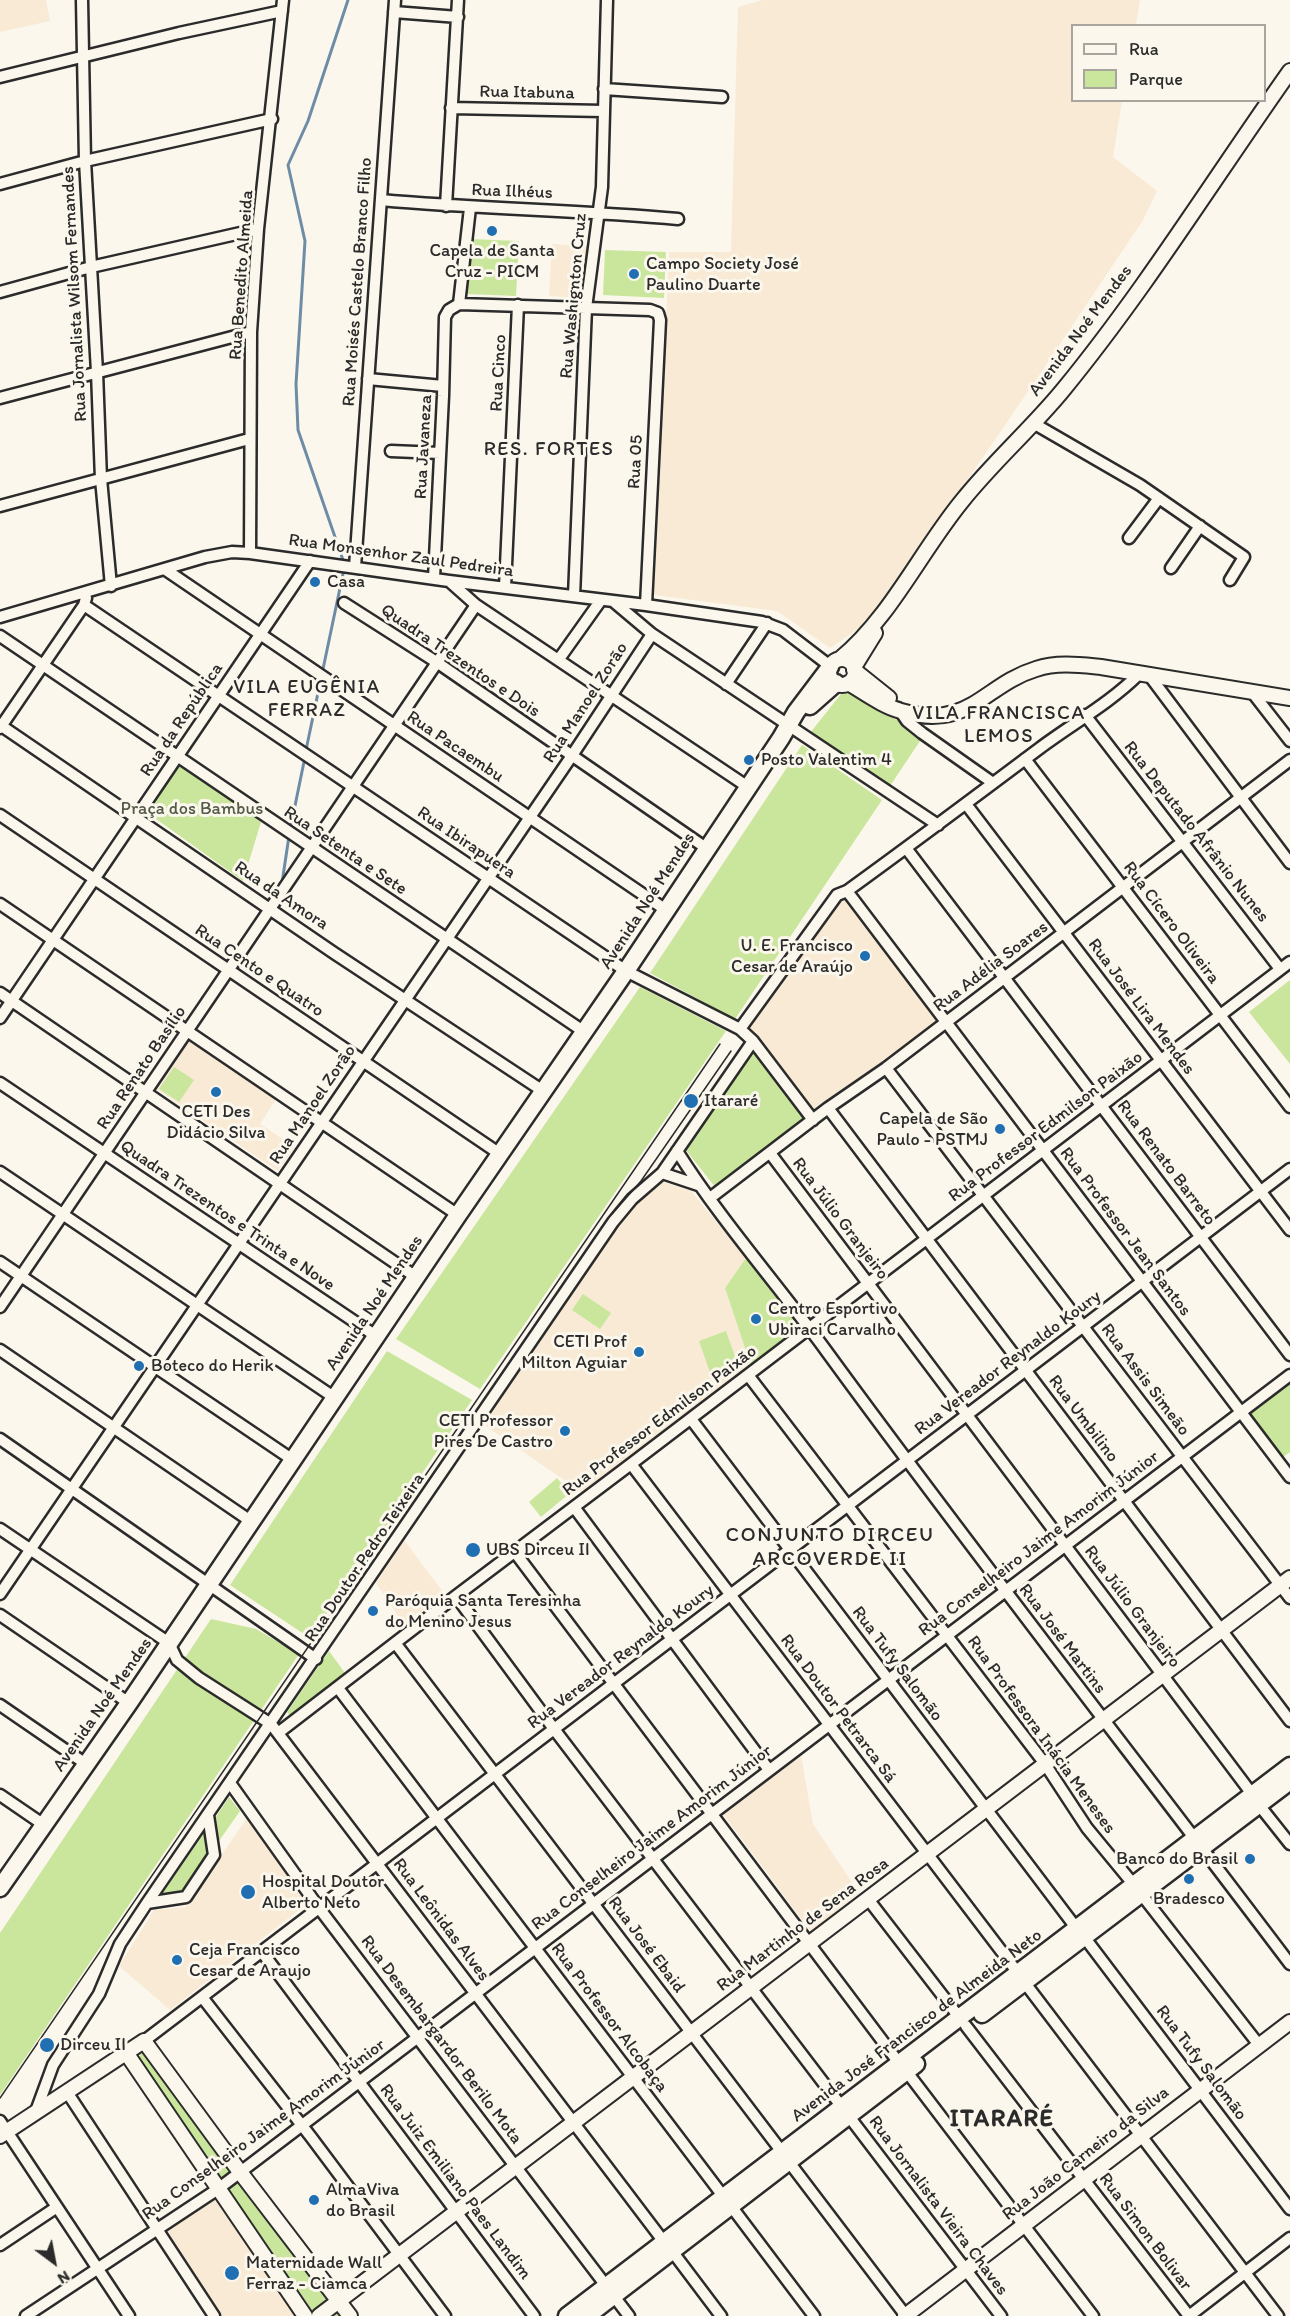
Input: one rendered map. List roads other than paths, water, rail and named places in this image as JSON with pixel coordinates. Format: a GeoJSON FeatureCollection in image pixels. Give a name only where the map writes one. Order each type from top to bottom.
{"type":"FeatureCollection","features":[{"type":"Feature","properties":{"kind":"main road","name":"Avenida Noé Mendes"},"geometry":{"type":"LineString","coordinates":[[1,1885],[129,1703],[787,730],[841,670]]}},
{"type":"Feature","properties":{"kind":"main road","name":"Avenida José Francisco de Almeida Neto"},"geometry":{"type":"LineString","coordinates":[[567,2316],[610,2291],[1081,1934],[1255,1800],[1290,1766]]}},
{"type":"Feature","properties":{"kind":"main road","name":"Avenida José Francisco de Almeida Neto"},"geometry":{"type":"LineString","coordinates":[[1255,1800],[1290,1781]]}},
{"type":"Feature","properties":{"kind":"main road","name":"Avenida José Francisco de Almeida Neto"},"geometry":{"type":"LineString","coordinates":[[587,2316],[610,2291]]}},
{"type":"Feature","properties":{"kind":"street","name":"Rua Jornalista Wilsom Fernandes"},"geometry":{"type":"LineString","coordinates":[[82,0],[85,56],[85,161],[101,479],[111,586]]}},
{"type":"Feature","properties":{"kind":"street","name":"Rua Moisés Castelo Branco Filho"},"geometry":{"type":"LineString","coordinates":[[347,566],[368,379],[396,0]]}},
{"type":"Feature","properties":{"kind":"street","name":"Rua Itabuna"},"geometry":{"type":"LineString","coordinates":[[446,206],[458,0]]}},
{"type":"Feature","properties":{"kind":"street","name":"Rua Washignton Cruz"},"geometry":{"type":"LineString","coordinates":[[574,596],[586,308],[602,187],[607,0]]}},
{"type":"Feature","properties":{"kind":"street"},"geometry":{"type":"LineString","coordinates":[[0,77],[283,5]]}},
{"type":"Feature","properties":{"kind":"street","name":"Rua Benedito Almeida"},"geometry":{"type":"LineString","coordinates":[[250,553],[251,332],[258,229],[283,5]]}},
{"type":"Feature","properties":{"kind":"street"},"geometry":{"type":"LineString","coordinates":[[394,12],[458,17]]}},
{"type":"Feature","properties":{"kind":"street","name":"Avenida Noé Mendes"},"geometry":{"type":"LineString","coordinates":[[841,670],[883,621],[889,604],[960,503],[1033,423],[1087,359],[1290,71]]}},
{"type":"Feature","properties":{"kind":"street"},"geometry":{"type":"LineString","coordinates":[[604,89],[722,97]]}},
{"type":"Feature","properties":{"kind":"street","name":"Rua Itabuna"},"geometry":{"type":"LineString","coordinates":[[452,108],[603,111]]}},
{"type":"Feature","properties":{"kind":"street"},"geometry":{"type":"LineString","coordinates":[[0,184],[85,161],[272,119]]}},
{"type":"Feature","properties":{"kind":"street","name":"Rua Ilhéus"},"geometry":{"type":"LineString","coordinates":[[381,200],[470,208],[598,212],[678,219]]}},
{"type":"Feature","properties":{"kind":"street"},"geometry":{"type":"LineString","coordinates":[[470,208],[459,304],[518,304],[586,308]]}},
{"type":"Feature","properties":{"kind":"street"},"geometry":{"type":"LineString","coordinates":[[0,292],[91,267],[258,229]]}},
{"type":"Feature","properties":{"kind":"street","name":"Rua Javaneza"},"geometry":{"type":"LineString","coordinates":[[434,578],[445,317],[448,310],[459,304]]}},
{"type":"Feature","properties":{"kind":"street","name":"Rua Cinco"},"geometry":{"type":"LineString","coordinates":[[505,587],[518,304]]}},
{"type":"Feature","properties":{"kind":"street","name":"Rua 05"},"geometry":{"type":"LineString","coordinates":[[586,308],[650,310],[658,314],[660,320],[646,605]]}},
{"type":"Feature","properties":{"kind":"street"},"geometry":{"type":"LineString","coordinates":[[0,398],[251,332]]}},
{"type":"Feature","properties":{"kind":"street"},"geometry":{"type":"LineString","coordinates":[[368,379],[443,386]]}},
{"type":"Feature","properties":{"kind":"street"},"geometry":{"type":"LineString","coordinates":[[1033,423],[1127,477],[1244,556],[1230,580]]}},
{"type":"Feature","properties":{"kind":"street"},"geometry":{"type":"LineString","coordinates":[[0,507],[249,438]]}},
{"type":"Feature","properties":{"kind":"street"},"geometry":{"type":"LineString","coordinates":[[391,451],[440,453]]}},
{"type":"Feature","properties":{"kind":"street"},"geometry":{"type":"LineString","coordinates":[[1129,538],[1159,498]]}},
{"type":"Feature","properties":{"kind":"street"},"geometry":{"type":"LineString","coordinates":[[1171,568],[1200,526]]}},
{"type":"Feature","properties":{"kind":"street","name":"Rua Monsenhor Zaul Pedreira"},"geometry":{"type":"LineString","coordinates":[[0,617],[220,554],[250,553],[767,623],[783,630],[841,670]]}},
{"type":"Feature","properties":{"kind":"street","name":"Rua da República"},"geometry":{"type":"LineString","coordinates":[[0,1018],[310,561]]}},
{"type":"Feature","properties":{"kind":"street","name":"Rua Pacaembu"},"geometry":{"type":"LineString","coordinates":[[166,570],[666,910]]}},
{"type":"Feature","properties":{"kind":"street"},"geometry":{"type":"LineString","coordinates":[[449,581],[476,605],[748,787]]}},
{"type":"Feature","properties":{"kind":"street","name":"Rua da Amora"},"geometry":{"type":"LineString","coordinates":[[88,592],[84,605],[0,726],[543,1092]]}},
{"type":"Feature","properties":{"kind":"street"},"geometry":{"type":"LineString","coordinates":[[559,659],[601,600]]}},
{"type":"Feature","properties":{"kind":"street"},"geometry":{"type":"LineString","coordinates":[[614,602],[652,634],[726,684],[787,730],[938,825]]}},
{"type":"Feature","properties":{"kind":"street","name":"Quadra Trezentos e Dois"},"geometry":{"type":"LineString","coordinates":[[344,603],[438,663],[706,848]]}},
{"type":"Feature","properties":{"kind":"street","name":"Rua Ibirapuera"},"geometry":{"type":"LineString","coordinates":[[84,605],[626,971],[740,1029],[753,1041],[813,1120]]}},
{"type":"Feature","properties":{"kind":"street","name":"Rua Renato Basílio"},"geometry":{"type":"LineString","coordinates":[[0,1307],[476,605]]}},
{"type":"Feature","properties":{"kind":"street"},"geometry":{"type":"LineString","coordinates":[[726,684],[767,623]]}},
{"type":"Feature","properties":{"kind":"street","name":"Rua Manoel Zorão"},"geometry":{"type":"LineString","coordinates":[[0,1594],[652,634]]}},
{"type":"Feature","properties":{"kind":"street","name":"Rua Setenta e Sete"},"geometry":{"type":"LineString","coordinates":[[0,636],[583,1031]]}},
{"type":"Feature","properties":{"kind":"street"},"geometry":{"type":"LineString","coordinates":[[901,709],[929,715],[959,712],[1022,674],[1047,666],[1079,665],[1290,698]]}},
{"type":"Feature","properties":{"kind":"street"},"geometry":{"type":"LineString","coordinates":[[841,670],[901,709],[922,733],[993,783]]}},
{"type":"Feature","properties":{"kind":"street"},"geometry":{"type":"LineString","coordinates":[[740,1029],[837,895],[847,891],[1085,715],[1144,675]]}},
{"type":"Feature","properties":{"kind":"street"},"geometry":{"type":"LineString","coordinates":[[1144,675],[1290,863]]}},
{"type":"Feature","properties":{"kind":"street"},"geometry":{"type":"LineString","coordinates":[[1252,692],[1290,741]]}},
{"type":"Feature","properties":{"kind":"street","name":"Rua Deputado Afrânio Nunes"},"geometry":{"type":"LineString","coordinates":[[1085,715],[1280,969]]}},
{"type":"Feature","properties":{"kind":"street","name":"Rua Cícero Oliveira"},"geometry":{"type":"LineString","coordinates":[[1025,759],[1290,1107]]}},
{"type":"Feature","properties":{"kind":"street","name":"Rua Adélia Soares"},"geometry":{"type":"LineString","coordinates":[[710,1198],[828,1108],[886,1068],[1290,760]]}},
{"type":"Feature","properties":{"kind":"street","name":"Rua José Lira Mendes"},"geometry":{"type":"LineString","coordinates":[[966,804],[1290,1230]]}},
{"type":"Feature","properties":{"kind":"street","name":"Rua Cento e Quatro"},"geometry":{"type":"LineString","coordinates":[[0,815],[500,1154]]}},
{"type":"Feature","properties":{"kind":"street","name":"Rua Renato Barreto"},"geometry":{"type":"LineString","coordinates":[[906,848],[1290,1355]]}},
{"type":"Feature","properties":{"kind":"street","name":"Rua Professor Jean Santos"},"geometry":{"type":"LineString","coordinates":[[847,891],[1290,1477]]}},
{"type":"Feature","properties":{"kind":"street"},"geometry":{"type":"LineString","coordinates":[[0,904],[458,1215]]}},
{"type":"Feature","properties":{"kind":"street","name":"Rua Professor Edmilson Paixão"},"geometry":{"type":"LineString","coordinates":[[278,1733],[1290,962]]}},
{"type":"Feature","properties":{"kind":"street"},"geometry":{"type":"LineString","coordinates":[[0,993],[416,1276]]}},
{"type":"Feature","properties":{"kind":"street","name":"Rua Doutor Pedro Teixeira"},"geometry":{"type":"LineString","coordinates":[[35,2114],[53,2065],[99,1994],[120,1944],[147,1903],[613,1222],[632,1199],[662,1173],[753,1041]]}},
{"type":"Feature","properties":{"kind":"street","name":"Rua Assis Simeão"},"geometry":{"type":"LineString","coordinates":[[886,1068],[1182,1456],[1285,1582],[1290,1598]]}},
{"type":"Feature","properties":{"kind":"street","name":"Quadra Trezentos e Trinta e Nove"},"geometry":{"type":"LineString","coordinates":[[0,1083],[376,1336]]}},
{"type":"Feature","properties":{"kind":"street","name":"Rua Umbilino"},"geometry":{"type":"LineString","coordinates":[[828,1108],[1290,1721]]}},
{"type":"Feature","properties":{"kind":"street","name":"Rua José Martins"},"geometry":{"type":"LineString","coordinates":[[677,1151],[699,1185],[810,1328],[1005,1591],[1290,1964]]}},
{"type":"Feature","properties":{"kind":"street","name":"Rua Júlio Granjeiro"},"geometry":{"type":"LineString","coordinates":[[770,1153],[1290,1844]]}},
{"type":"Feature","properties":{"kind":"street","name":"Rua Vereador Reynaldo Koury"},"geometry":{"type":"LineString","coordinates":[[144,2041],[1290,1169]]}},
{"type":"Feature","properties":{"kind":"street"},"geometry":{"type":"LineString","coordinates":[[0,1172],[335,1398]]}},
{"type":"Feature","properties":{"kind":"street"},"geometry":{"type":"LineString","coordinates":[[662,1173],[699,1185]]}},
{"type":"Feature","properties":{"kind":"street"},"geometry":{"type":"LineString","coordinates":[[0,1262],[293,1460]]}},
{"type":"Feature","properties":{"kind":"street"},"geometry":{"type":"LineString","coordinates":[[0,1350],[252,1522]]}},
{"type":"Feature","properties":{"kind":"street","name":"Rua Professora Inácia Meneses"},"geometry":{"type":"LineString","coordinates":[[748,1375],[1045,1764],[1087,1828],[1259,2045]]}},
{"type":"Feature","properties":{"kind":"street","name":"Rua Conselheiro Jaime Amorim Júnior"},"geometry":{"type":"LineString","coordinates":[[26,2316],[38,2313],[98,2268],[218,2189],[1290,1375]]}},
{"type":"Feature","properties":{"kind":"street","name":"Rua Tufy Salomão"},"geometry":{"type":"LineString","coordinates":[[691,1419],[1290,2209]]}},
{"type":"Feature","properties":{"kind":"street"},"geometry":{"type":"LineString","coordinates":[[0,1439],[316,1659]]}},
{"type":"Feature","properties":{"kind":"street","name":"Rua Doutor Petrarca Sá"},"geometry":{"type":"LineString","coordinates":[[631,1464],[1278,2316]]}},
{"type":"Feature","properties":{"kind":"street"},"geometry":{"type":"LineString","coordinates":[[574,1507],[769,1770]]}},
{"type":"Feature","properties":{"kind":"street"},"geometry":{"type":"LineString","coordinates":[[0,1529],[169,1643]]}},
{"type":"Feature","properties":{"kind":"street"},"geometry":{"type":"LineString","coordinates":[[514,1551],[809,1944],[1093,2316]]}},
{"type":"Feature","properties":{"kind":"street","name":"Rua Martinho de Sena Rosa"},"geometry":{"type":"LineString","coordinates":[[319,2316],[1285,1582]]}},
{"type":"Feature","properties":{"kind":"street","name":"Rua Jornalista Vieira Chaves"},"geometry":{"type":"LineString","coordinates":[[456,1596],[554,1729],[1000,2316]]}},
{"type":"Feature","properties":{"kind":"street"},"geometry":{"type":"LineString","coordinates":[[0,1615],[129,1703]]}},
{"type":"Feature","properties":{"kind":"street","name":"Rua Leônidas Alves"},"geometry":{"type":"LineString","coordinates":[[169,1643],[177,1660],[199,1678],[271,1724],[721,2316]]}},
{"type":"Feature","properties":{"kind":"street","name":"Rua José Ebaid"},"geometry":{"type":"LineString","coordinates":[[396,1644],[906,2316]]}},
{"type":"Feature","properties":{"kind":"street","name":"Rua Professor Alcobaça"},"geometry":{"type":"LineString","coordinates":[[338,1688],[814,2316]]}},
{"type":"Feature","properties":{"kind":"street"},"geometry":{"type":"LineString","coordinates":[[0,1705],[86,1764]]}},
{"type":"Feature","properties":{"kind":"street","name":"Rua Desembargardor Berilo Mota"},"geometry":{"type":"LineString","coordinates":[[230,1783],[319,1908],[629,2316]]}},
{"type":"Feature","properties":{"kind":"street"},"geometry":{"type":"LineString","coordinates":[[0,1795],[44,1825]]}},
{"type":"Feature","properties":{"kind":"street"},"geometry":{"type":"LineString","coordinates":[[147,1903],[182,1899],[190,1893],[214,1855],[208,1815]]}},
{"type":"Feature","properties":{"kind":"street","name":"Rua Simon Bolivar"},"geometry":{"type":"LineString","coordinates":[[868,1899],[1189,2316]]}},
{"type":"Feature","properties":{"kind":"street","name":"Rua Juiz Emiliano Paes Landim"},"geometry":{"type":"LineString","coordinates":[[262,1952],[534,2316]]}},
{"type":"Feature","properties":{"kind":"street"},"geometry":{"type":"LineString","coordinates":[[202,1997],[445,2316]]}},
{"type":"Feature","properties":{"kind":"street","name":"Rua João Carneiro da Silva"},"geometry":{"type":"LineString","coordinates":[[906,2316],[1290,2022]]}},
{"type":"Feature","properties":{"kind":"street"},"geometry":{"type":"LineString","coordinates":[[129,2316],[57,2206],[2,2129],[35,2114],[144,2041],[350,2316]]}},
{"type":"Feature","properties":{"kind":"street"},"geometry":{"type":"LineString","coordinates":[[127,2054],[305,2316]]}},
{"type":"Feature","properties":{"kind":"street"},"geometry":{"type":"LineString","coordinates":[[67,2092],[214,2316]]}},
{"type":"Feature","properties":{"kind":"street"},"geometry":{"type":"LineString","coordinates":[[0,2245],[57,2206]]}},
{"type":"Feature","properties":{"kind":"street"},"geometry":{"type":"LineString","coordinates":[[1189,2316],[1290,2238]]}},
{"type":"Feature","properties":{"kind":"waterway"},"geometry":{"type":"LineString","coordinates":[[344,563],[298,430],[296,384],[305,241],[288,165],[308,121],[348,0]]}},
{"type":"Feature","properties":{"kind":"waterway"},"geometry":{"type":"LineString","coordinates":[[306,750],[344,569]]}},
{"type":"Feature","properties":{"kind":"waterway"},"geometry":{"type":"LineString","coordinates":[[290,830],[305,757]]}},
{"type":"Feature","properties":{"kind":"waterway"},"geometry":{"type":"LineString","coordinates":[[282,883],[289,836]]}},
{"type":"Feature","properties":{"kind":"tram line"},"geometry":{"type":"LineString","coordinates":[[0,2098],[720,1044]]}},
{"type":"Feature","properties":{"kind":"tram line"},"geometry":{"type":"LineString","coordinates":[[612,1214],[641,1181],[731,1051]]}},
{"type":"Feature","properties":{"kind":"place","name":"Capela de Santa Cruz - PICM"},"geometry":{"type":"Point","coordinates":[492,231]}},
{"type":"Feature","properties":{"kind":"place","name":"Campo Society José Paulino Duarte"},"geometry":{"type":"Point","coordinates":[634,274]}},
{"type":"Feature","properties":{"kind":"place","name":"Casa"},"geometry":{"type":"Point","coordinates":[315,582]}},
{"type":"Feature","properties":{"kind":"place","name":"Posto Valentim 4"},"geometry":{"type":"Point","coordinates":[749,760]}},
{"type":"Feature","properties":{"kind":"place","name":"U. E. Francisco Cesar de Araújo"},"geometry":{"type":"Point","coordinates":[865,956]}},
{"type":"Feature","properties":{"kind":"place","name":"CETI Des Didácio Silva"},"geometry":{"type":"Point","coordinates":[216,1092]}},
{"type":"Feature","properties":{"kind":"place","name":"Itararé"},"geometry":{"type":"Point","coordinates":[691,1101]}},
{"type":"Feature","properties":{"kind":"place","name":"Capela de São Paulo - PSTMJ"},"geometry":{"type":"Point","coordinates":[1000,1129]}},
{"type":"Feature","properties":{"kind":"place","name":"Centro Esportivo Ubiraci Carvalho"},"geometry":{"type":"Point","coordinates":[756,1319]}},
{"type":"Feature","properties":{"kind":"place","name":"CETI Prof Milton Aguiar"},"geometry":{"type":"Point","coordinates":[639,1352]}},
{"type":"Feature","properties":{"kind":"place","name":"Boteco do Herik"},"geometry":{"type":"Point","coordinates":[139,1366]}},
{"type":"Feature","properties":{"kind":"place","name":"CETI Professor Pires De Castro"},"geometry":{"type":"Point","coordinates":[565,1431]}},
{"type":"Feature","properties":{"kind":"place","name":"UBS Dirceu II"},"geometry":{"type":"Point","coordinates":[473,1550]}},
{"type":"Feature","properties":{"kind":"place","name":"Paróquia Santa Teresinha do Menino Jesus"},"geometry":{"type":"Point","coordinates":[373,1611]}},
{"type":"Feature","properties":{"kind":"place","name":"Banco do Brasil"},"geometry":{"type":"Point","coordinates":[1250,1859]}},
{"type":"Feature","properties":{"kind":"place","name":"Bradesco"},"geometry":{"type":"Point","coordinates":[1189,1879]}},
{"type":"Feature","properties":{"kind":"place","name":"Hospital Doutor Alberto Neto"},"geometry":{"type":"Point","coordinates":[248,1892]}},
{"type":"Feature","properties":{"kind":"place","name":"Ceja Francisco Cesar de Araujo"},"geometry":{"type":"Point","coordinates":[177,1960]}},
{"type":"Feature","properties":{"kind":"place","name":"Dirceu II"},"geometry":{"type":"Point","coordinates":[47,2045]}},
{"type":"Feature","properties":{"kind":"place","name":"AlmaViva do Brasil"},"geometry":{"type":"Point","coordinates":[314,2200]}},
{"type":"Feature","properties":{"kind":"place","name":"Maternidade Wall Ferraz - Ciamca"},"geometry":{"type":"Point","coordinates":[232,2273]}},
{"type":"Feature","properties":{"kind":"district","name":"RES. FORTES"},"geometry":{"type":"Point","coordinates":[549,450]}},
{"type":"Feature","properties":{"kind":"district","name":"VILA EUGÊNIA FERRAZ"},"geometry":{"type":"Point","coordinates":[307,700]}},
{"type":"Feature","properties":{"kind":"district","name":"VILA FRANCISCA LEMOS"},"geometry":{"type":"Point","coordinates":[999,726]}},
{"type":"Feature","properties":{"kind":"district","name":"CONJUNTO DIRCEU ARCOVERDE II"},"geometry":{"type":"Point","coordinates":[830,1548]}},
{"type":"Feature","properties":{"kind":"district","name":"ITARARÉ"},"geometry":{"type":"Point","coordinates":[1002,2120]}},
{"type":"Feature","properties":{"kind":"park label","name":"Praça dos Bambus"},"geometry":{"type":"Point","coordinates":[192,809]}}]}
